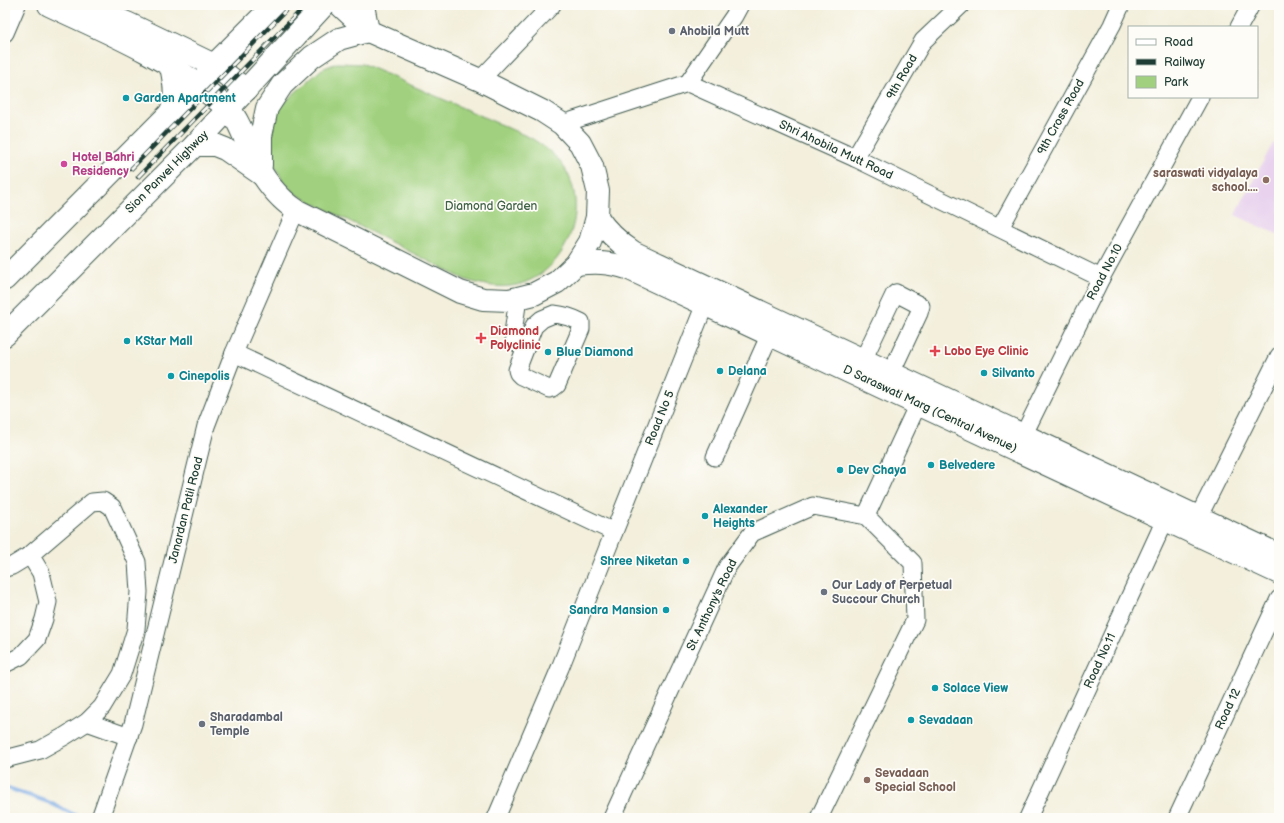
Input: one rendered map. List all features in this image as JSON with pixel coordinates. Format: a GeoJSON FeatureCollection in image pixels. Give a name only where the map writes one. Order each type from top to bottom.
{"type":"FeatureCollection","features":[{"type":"Feature","properties":{"kind":"main road"},"geometry":{"type":"LineString","coordinates":[[49,5],[77,8],[154,47],[214,65],[246,90]]}},
{"type":"Feature","properties":{"kind":"main road"},"geometry":{"type":"LineString","coordinates":[[5,279],[170,114],[199,84],[214,65],[274,5]]}},
{"type":"Feature","properties":{"kind":"main road","name":"Sion Panvel Highway"},"geometry":{"type":"LineString","coordinates":[[5,335],[195,145],[324,5]]}},
{"type":"Feature","properties":{"kind":"main road"},"geometry":{"type":"LineString","coordinates":[[154,47],[171,66],[199,84],[229,109],[246,139],[251,153],[268,185],[285,202],[296,210],[460,292],[483,299],[509,300],[526,296],[557,282],[576,264],[590,242],[597,217],[598,191],[592,166],[580,143],[562,124],[542,111],[480,80],[368,31],[340,5]]}},
{"type":"Feature","properties":{"kind":"main road"},"geometry":{"type":"LineString","coordinates":[[363,5],[368,31]]}},
{"type":"Feature","properties":{"kind":"main road"},"geometry":{"type":"LineString","coordinates":[[262,174],[261,136],[267,108],[282,85],[312,57],[339,39],[368,31]]}},
{"type":"Feature","properties":{"kind":"main road"},"geometry":{"type":"LineString","coordinates":[[170,114],[174,106],[175,86],[171,66]]}},
{"type":"Feature","properties":{"kind":"main road"},"geometry":{"type":"LineString","coordinates":[[195,145],[215,145],[225,149],[262,174]]}},
{"type":"Feature","properties":{"kind":"main road","name":"D Saraswati Marg (Central Avenue)"},"geometry":{"type":"LineString","coordinates":[[597,217],[618,243],[633,252],[891,373],[921,396]]}},
{"type":"Feature","properties":{"kind":"main road","name":"D Saraswati Marg (Central Avenue)"},"geometry":{"type":"LineString","coordinates":[[576,264],[598,262],[627,268],[770,334],[921,396],[1195,525],[1279,573]]}},
{"type":"Feature","properties":{"kind":"main road","name":"D Saraswati Marg (Central Avenue)"},"geometry":{"type":"LineString","coordinates":[[1195,525],[1279,555]]}},
{"type":"Feature","properties":{"kind":"street"},"geometry":{"type":"LineString","coordinates":[[5,33],[17,5]]}},
{"type":"Feature","properties":{"kind":"street"},"geometry":{"type":"LineString","coordinates":[[480,80],[552,5]]}},
{"type":"Feature","properties":{"kind":"street"},"geometry":{"type":"LineString","coordinates":[[562,124],[688,83],[740,5]]}},
{"type":"Feature","properties":{"kind":"street"},"geometry":{"type":"LineString","coordinates":[[933,32],[944,5]]}},
{"type":"Feature","properties":{"kind":"street","name":"9th Road"},"geometry":{"type":"LineString","coordinates":[[855,158],[923,41],[961,5]]}},
{"type":"Feature","properties":{"kind":"street","name":"9th Cross Road"},"geometry":{"type":"LineString","coordinates":[[1000,228],[1112,25],[1121,5]]}},
{"type":"Feature","properties":{"kind":"street"},"geometry":{"type":"LineString","coordinates":[[1240,26],[1251,5]]}},
{"type":"Feature","properties":{"kind":"street","name":"Shri Ahobila Mutt Road"},"geometry":{"type":"LineString","coordinates":[[688,83],[855,158],[1101,278]]}},
{"type":"Feature","properties":{"kind":"street","name":"Road No.10"},"geometry":{"type":"LineString","coordinates":[[1020,443],[1101,278],[1199,98]]}},
{"type":"Feature","properties":{"kind":"street","name":"Janardan Patil Road"},"geometry":{"type":"LineString","coordinates":[[100,818],[129,737],[137,709],[206,426],[234,353],[296,210]]}},
{"type":"Feature","properties":{"kind":"street"},"geometry":{"type":"LineString","coordinates":[[863,360],[894,295],[896,293],[916,302],[921,306],[919,313],[891,373]]}},
{"type":"Feature","properties":{"kind":"street"},"geometry":{"type":"LineString","coordinates":[[526,296],[542,319]]}},
{"type":"Feature","properties":{"kind":"street"},"geometry":{"type":"LineString","coordinates":[[525,349],[515,341],[513,333],[526,296]]}},
{"type":"Feature","properties":{"kind":"street","name":"Road No 5"},"geometry":{"type":"LineString","coordinates":[[496,818],[560,668],[705,304]]}},
{"type":"Feature","properties":{"kind":"street"},"geometry":{"type":"LineString","coordinates":[[554,314],[560,314],[581,322],[582,329],[557,385],[553,388],[546,388],[518,373],[517,370],[525,349],[534,326],[542,319],[554,314]]}},
{"type":"Feature","properties":{"kind":"street"},"geometry":{"type":"LineString","coordinates":[[715,457],[770,334]]}},
{"type":"Feature","properties":{"kind":"street"},"geometry":{"type":"LineString","coordinates":[[234,353],[614,532]]}},
{"type":"Feature","properties":{"kind":"street"},"geometry":{"type":"LineString","coordinates":[[1195,525],[1275,376],[1279,356]]}},
{"type":"Feature","properties":{"kind":"street"},"geometry":{"type":"LineString","coordinates":[[819,818],[915,620],[913,563],[866,516],[921,396]]}},
{"type":"Feature","properties":{"kind":"street"},"geometry":{"type":"LineString","coordinates":[[5,568],[12,566],[30,555],[92,502],[103,501],[112,507],[137,562],[139,592],[136,629],[122,674],[102,707],[87,722],[40,750],[5,759]]}},
{"type":"Feature","properties":{"kind":"street","name":"St. Anthony's Road"},"geometry":{"type":"LineString","coordinates":[[612,818],[727,567],[752,533],[812,506],[866,516]]}},
{"type":"Feature","properties":{"kind":"street","name":"Road No.11"},"geometry":{"type":"LineString","coordinates":[[1028,818],[1168,512]]}},
{"type":"Feature","properties":{"kind":"street"},"geometry":{"type":"LineString","coordinates":[[5,664],[21,656],[36,639],[44,619],[48,602],[41,573],[30,555]]}},
{"type":"Feature","properties":{"kind":"street","name":"Road 12"},"geometry":{"type":"LineString","coordinates":[[1176,818],[1279,599]]}},
{"type":"Feature","properties":{"kind":"street"},"geometry":{"type":"LineString","coordinates":[[87,722],[129,737]]}},
{"type":"Feature","properties":{"kind":"shaded area","name":"saraswati vidyalaya school...."},"geometry":{"type":"Polygon","coordinates":[[[1273,143],[1279,146],[1279,235],[1235,215],[1273,143]]]}},
{"type":"Feature","properties":{"kind":"green space","name":"Diamond Garden"},"geometry":{"type":"Polygon","coordinates":[[[337,63],[363,64],[531,138],[550,152],[561,163],[570,179],[575,196],[575,213],[572,230],[565,247],[555,261],[542,273],[526,282],[511,286],[488,285],[466,280],[296,194],[282,179],[272,161],[268,141],[276,113],[290,97],[322,69],[337,63]]]}},
{"type":"Feature","properties":{"kind":"waterway"},"geometry":{"type":"LineString","coordinates":[[5,787],[48,802],[81,818]]}},
{"type":"Feature","properties":{"kind":"railway"},"geometry":{"type":"LineString","coordinates":[[131,169],[291,5]]}},
{"type":"Feature","properties":{"kind":"railway"},"geometry":{"type":"LineString","coordinates":[[138,177],[306,5]]}},
{"type":"Feature","properties":{"kind":"place","name":"Ahobila Mutt"},"geometry":{"type":"Point","coordinates":[672,31]}},
{"type":"Feature","properties":{"kind":"place","name":"Garden Apartment"},"geometry":{"type":"Point","coordinates":[126,98]}},
{"type":"Feature","properties":{"kind":"place","name":"Hotel Bahri Residency"},"geometry":{"type":"Point","coordinates":[64,164]}},
{"type":"Feature","properties":{"kind":"place","name":"saraswati vidyalaya school...."},"geometry":{"type":"Point","coordinates":[1266,180]}},
{"type":"Feature","properties":{"kind":"place","name":"Diamond Polyclinic"},"geometry":{"type":"Point","coordinates":[481,338]}},
{"type":"Feature","properties":{"kind":"place","name":"KStar Mall"},"geometry":{"type":"Point","coordinates":[127,341]}},
{"type":"Feature","properties":{"kind":"place","name":"Lobo Eye Clinic"},"geometry":{"type":"Point","coordinates":[935,351]}},
{"type":"Feature","properties":{"kind":"place","name":"Blue Diamond"},"geometry":{"type":"Point","coordinates":[548,352]}},
{"type":"Feature","properties":{"kind":"place","name":"Delana"},"geometry":{"type":"Point","coordinates":[720,371]}},
{"type":"Feature","properties":{"kind":"place","name":"Silvanto"},"geometry":{"type":"Point","coordinates":[984,373]}},
{"type":"Feature","properties":{"kind":"place","name":"Cinepolis"},"geometry":{"type":"Point","coordinates":[171,376]}},
{"type":"Feature","properties":{"kind":"place","name":"Belvedere"},"geometry":{"type":"Point","coordinates":[931,465]}},
{"type":"Feature","properties":{"kind":"place","name":"Dev Chaya"},"geometry":{"type":"Point","coordinates":[840,470]}},
{"type":"Feature","properties":{"kind":"place","name":"Alexander Heights"},"geometry":{"type":"Point","coordinates":[705,516]}},
{"type":"Feature","properties":{"kind":"place","name":"Shree Niketan"},"geometry":{"type":"Point","coordinates":[686,561]}},
{"type":"Feature","properties":{"kind":"place","name":"Our Lady of Perpetual Succour Church"},"geometry":{"type":"Point","coordinates":[824,592]}},
{"type":"Feature","properties":{"kind":"place","name":"Sandra Mansion"},"geometry":{"type":"Point","coordinates":[666,610]}},
{"type":"Feature","properties":{"kind":"place","name":"Solace View"},"geometry":{"type":"Point","coordinates":[935,688]}},
{"type":"Feature","properties":{"kind":"place","name":"Sevadaan"},"geometry":{"type":"Point","coordinates":[911,720]}},
{"type":"Feature","properties":{"kind":"place","name":"Sharadambal Temple"},"geometry":{"type":"Point","coordinates":[202,724]}},
{"type":"Feature","properties":{"kind":"place","name":"Sevadaan Special School"},"geometry":{"type":"Point","coordinates":[867,780]}}]}
